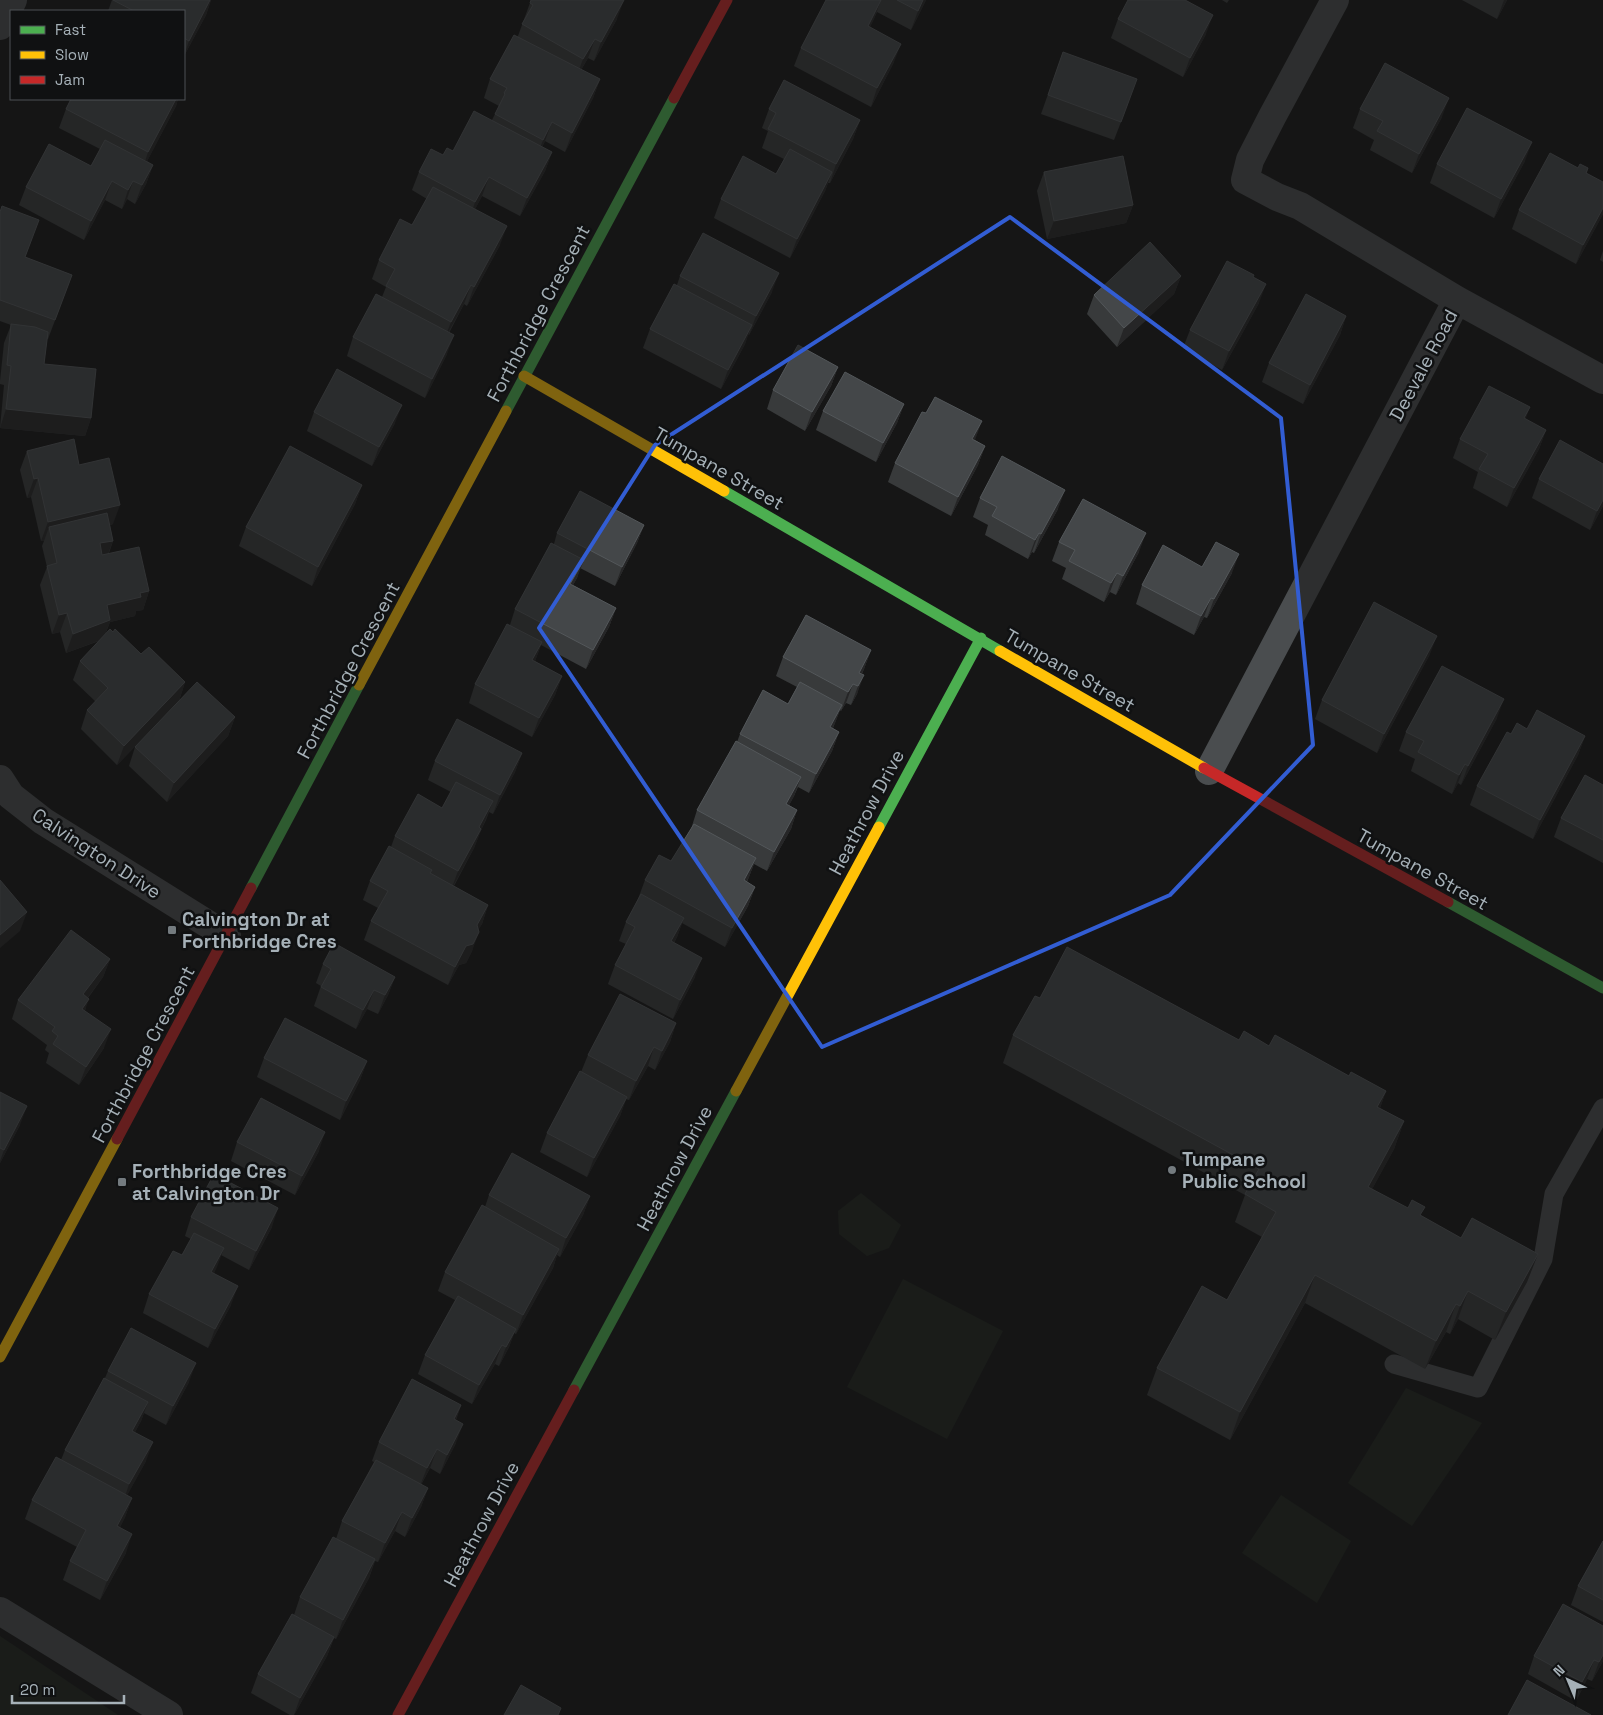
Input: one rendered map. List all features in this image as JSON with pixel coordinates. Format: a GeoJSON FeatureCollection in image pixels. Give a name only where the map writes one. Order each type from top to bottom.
{"type":"FeatureCollection","features":[{"type":"Feature","properties":{"kind":"street"},"geometry":{"type":"LineString","coordinates":[[0,26],[13,0]]}},
{"type":"Feature","properties":{"kind":"street","name":"Forthbridge Crescent"},"geometry":{"type":"LineString","coordinates":[[0,1357],[727,0]]}},
{"type":"Feature","properties":{"kind":"street","name":"Deevale Road"},"geometry":{"type":"LineString","coordinates":[[1209,770],[1458,300],[1300,206],[1277,197],[1245,180],[1250,160],[1335,0]]}},
{"type":"Feature","properties":{"kind":"street"},"geometry":{"type":"LineString","coordinates":[[1458,300],[1603,380]]}},
{"type":"Feature","properties":{"kind":"street","name":"Tumpane Street"},"geometry":{"type":"LineString","coordinates":[[524,376],[1209,770],[1603,988]]}},
{"type":"Feature","properties":{"kind":"street","name":"Heathrow Drive"},"geometry":{"type":"LineString","coordinates":[[398,1715],[981,638]]}},
{"type":"Feature","properties":{"kind":"street","name":"Calvington Drive"},"geometry":{"type":"LineString","coordinates":[[0,779],[11,796],[42,821],[227,936]]}},
{"type":"Feature","properties":{"kind":"street"},"geometry":{"type":"LineString","coordinates":[[0,1611],[169,1715]]}},
{"type":"Feature","properties":{"kind":"lane"},"geometry":{"type":"LineString","coordinates":[[1394,1364],[1478,1388],[1542,1259],[1554,1194],[1603,1108]]}},
{"type":"Feature","properties":{"kind":"highlighted area"},"geometry":{"type":"Polygon","coordinates":[[[1010,217],[1281,418],[1313,745],[1170,895],[822,1047],[539,628],[655,445],[1010,217]]]}},
{"type":"Feature","properties":{"kind":"shaded area"},"geometry":{"type":"Polygon","coordinates":[[[861,1193],[901,1225],[889,1248],[867,1256],[839,1234],[838,1211],[861,1193]]]}},
{"type":"Feature","properties":{"kind":"shaded area"},"geometry":{"type":"Polygon","coordinates":[[[903,1279],[1003,1331],[947,1439],[847,1387],[903,1279]]]}},
{"type":"Feature","properties":{"kind":"shaded area"},"geometry":{"type":"Polygon","coordinates":[[[1406,1388],[1482,1423],[1412,1526],[1348,1483],[1406,1388]]]}},
{"type":"Feature","properties":{"kind":"shaded area"},"geometry":{"type":"Polygon","coordinates":[[[1281,1495],[1351,1541],[1317,1603],[1242,1553],[1281,1495]]]}},
{"type":"Feature","properties":{"kind":"shaded area"},"geometry":{"type":"Polygon","coordinates":[[[0,1636],[118,1715],[0,1715],[0,1636]]]}},
{"type":"Feature","properties":{"kind":"building"},"geometry":{"type":"Polygon","coordinates":[[[113,0],[210,0],[189,41],[185,39],[185,10],[132,10],[113,0]]]}},
{"type":"Feature","properties":{"kind":"building"},"geometry":{"type":"Polygon","coordinates":[[[531,0],[624,0],[601,42],[595,39],[583,59],[522,24],[533,5],[530,3],[531,0]]]}},
{"type":"Feature","properties":{"kind":"building"},"geometry":{"type":"Polygon","coordinates":[[[826,0],[881,0],[868,26],[901,44],[877,88],[801,48],[826,0]]]}},
{"type":"Feature","properties":{"kind":"building"},"geometry":{"type":"Polygon","coordinates":[[[897,0],[923,0],[918,11],[897,0]]]}},
{"type":"Feature","properties":{"kind":"building"},"geometry":{"type":"Polygon","coordinates":[[[1128,0],[1185,0],[1213,15],[1190,58],[1118,19],[1128,0]]]}},
{"type":"Feature","properties":{"kind":"building"},"geometry":{"type":"Polygon","coordinates":[[[514,35],[600,79],[572,133],[552,122],[543,140],[495,114],[507,88],[490,79],[514,35]]]}},
{"type":"Feature","properties":{"kind":"building"},"geometry":{"type":"Polygon","coordinates":[[[1063,52],[1137,79],[1121,122],[1048,95],[1063,52]]]}},
{"type":"Feature","properties":{"kind":"building"},"geometry":{"type":"Polygon","coordinates":[[[1385,63],[1449,98],[1419,154],[1377,131],[1383,121],[1360,109],[1385,63]]]}},
{"type":"Feature","properties":{"kind":"building"},"geometry":{"type":"Polygon","coordinates":[[[784,80],[860,120],[836,164],[768,129],[776,113],[769,109],[784,80]]]}},
{"type":"Feature","properties":{"kind":"building"},"geometry":{"type":"Polygon","coordinates":[[[70,100],[175,100],[148,152],[66,109],[70,100]]]}},
{"type":"Feature","properties":{"kind":"building"},"geometry":{"type":"Polygon","coordinates":[[[1467,108],[1532,142],[1501,199],[1437,164],[1467,108]]]}},
{"type":"Feature","properties":{"kind":"building"},"geometry":{"type":"Polygon","coordinates":[[[474,111],[552,152],[527,198],[489,177],[475,202],[419,172],[431,149],[443,155],[447,148],[453,151],[474,111]]]}},
{"type":"Feature","properties":{"kind":"building"},"geometry":{"type":"Polygon","coordinates":[[[105,140],[153,165],[142,185],[133,181],[128,190],[112,181],[91,221],[26,187],[49,144],[91,166],[105,140]]]}},
{"type":"Feature","properties":{"kind":"building"},"geometry":{"type":"Polygon","coordinates":[[[790,149],[832,172],[797,239],[721,199],[743,156],[776,174],[790,149]]]}},
{"type":"Feature","properties":{"kind":"building"},"geometry":{"type":"Polygon","coordinates":[[[1550,153],[1578,168],[1580,164],[1588,168],[1586,173],[1603,182],[1603,208],[1583,245],[1519,210],[1550,153]]]}},
{"type":"Feature","properties":{"kind":"building"},"geometry":{"type":"Polygon","coordinates":[[[1123,156],[1133,205],[1054,221],[1044,172],[1123,156]]]}},
{"type":"Feature","properties":{"kind":"building"},"geometry":{"type":"Polygon","coordinates":[[[433,187],[507,226],[474,287],[471,285],[451,322],[386,286],[395,269],[379,260],[400,219],[412,225],[433,187]]]}},
{"type":"Feature","properties":{"kind":"building"},"geometry":{"type":"Polygon","coordinates":[[[2,206],[39,220],[25,257],[72,275],[55,320],[0,300],[0,212],[2,206]]]}},
{"type":"Feature","properties":{"kind":"building"},"geometry":{"type":"Polygon","coordinates":[[[703,233],[779,273],[756,316],[680,276],[703,233]]]}},
{"type":"Feature","properties":{"kind":"building"},"geometry":{"type":"Polygon","coordinates":[[[1150,242],[1181,276],[1124,328],[1094,295],[1150,242]]]}},
{"type":"Feature","properties":{"kind":"building"},"geometry":{"type":"Polygon","coordinates":[[[1227,261],[1254,275],[1253,277],[1266,284],[1229,351],[1190,330],[1227,261]]]}},
{"type":"Feature","properties":{"kind":"building"},"geometry":{"type":"Polygon","coordinates":[[[674,284],[752,325],[728,370],[650,329],[674,284]]]}},
{"type":"Feature","properties":{"kind":"building"},"geometry":{"type":"Polygon","coordinates":[[[376,294],[454,335],[432,379],[353,337],[376,294]]]}},
{"type":"Feature","properties":{"kind":"building"},"geometry":{"type":"Polygon","coordinates":[[[1306,294],[1346,316],[1310,385],[1269,363],[1306,294]]]}},
{"type":"Feature","properties":{"kind":"building"},"geometry":{"type":"Polygon","coordinates":[[[11,324],[35,327],[48,332],[44,364],[96,369],[91,418],[6,409],[11,366],[7,365],[11,324]]]}},
{"type":"Feature","properties":{"kind":"building"},"geometry":{"type":"Polygon","coordinates":[[[798,345],[838,367],[812,412],[773,390],[798,345]]]}},
{"type":"Feature","properties":{"kind":"building"},"geometry":{"type":"Polygon","coordinates":[[[337,369],[402,405],[379,447],[314,412],[337,369]]]}},
{"type":"Feature","properties":{"kind":"building"},"geometry":{"type":"Polygon","coordinates":[[[845,372],[904,404],[883,443],[823,411],[845,372]]]}},
{"type":"Feature","properties":{"kind":"building"},"geometry":{"type":"Polygon","coordinates":[[[1489,386],[1530,407],[1524,418],[1546,430],[1514,488],[1479,469],[1488,454],[1460,439],[1489,386]]]}},
{"type":"Feature","properties":{"kind":"building"},"geometry":{"type":"Polygon","coordinates":[[[935,397],[982,421],[972,439],[985,446],[958,497],[895,463],[922,412],[926,413],[935,397]]]}},
{"type":"Feature","properties":{"kind":"building"},"geometry":{"type":"Polygon","coordinates":[[[74,439],[79,465],[109,458],[120,505],[48,522],[38,478],[34,479],[27,451],[74,439]]]}},
{"type":"Feature","properties":{"kind":"building"},"geometry":{"type":"Polygon","coordinates":[[[1560,440],[1603,464],[1603,500],[1597,511],[1539,479],[1560,440]]]}},
{"type":"Feature","properties":{"kind":"building"},"geometry":{"type":"Polygon","coordinates":[[[290,446],[362,485],[318,567],[246,527],[290,446]]]}},
{"type":"Feature","properties":{"kind":"building"},"geometry":{"type":"Polygon","coordinates":[[[1002,456],[1065,490],[1041,534],[1039,533],[1035,540],[992,516],[997,507],[980,498],[1002,456]]]}},
{"type":"Feature","properties":{"kind":"building"},"geometry":{"type":"Polygon","coordinates":[[[580,491],[644,525],[622,567],[557,533],[580,491]]]}},
{"type":"Feature","properties":{"kind":"building"},"geometry":{"type":"Polygon","coordinates":[[[1083,499],[1146,533],[1123,576],[1117,573],[1111,583],[1069,561],[1075,550],[1059,542],[1083,499]]]}},
{"type":"Feature","properties":{"kind":"building"},"geometry":{"type":"Polygon","coordinates":[[[107,513],[113,541],[100,543],[102,555],[139,547],[149,591],[140,593],[141,597],[107,605],[110,620],[73,634],[67,613],[59,615],[47,566],[57,563],[49,527],[107,513]]]}},
{"type":"Feature","properties":{"kind":"building"},"geometry":{"type":"Polygon","coordinates":[[[1216,542],[1239,554],[1214,599],[1211,598],[1201,616],[1142,585],[1163,545],[1202,567],[1216,542]]]}},
{"type":"Feature","properties":{"kind":"building"},"geometry":{"type":"Polygon","coordinates":[[[551,543],[584,560],[570,584],[616,608],[593,650],[515,609],[551,543]]]}},
{"type":"Feature","properties":{"kind":"building"},"geometry":{"type":"Polygon","coordinates":[[[1374,602],[1437,636],[1384,734],[1322,700],[1374,602]]]}},
{"type":"Feature","properties":{"kind":"building"},"geometry":{"type":"Polygon","coordinates":[[[806,615],[871,650],[859,673],[864,675],[858,686],[853,684],[848,692],[783,657],[806,615]]]}},
{"type":"Feature","properties":{"kind":"building"},"geometry":{"type":"Polygon","coordinates":[[[507,624],[542,642],[532,660],[562,676],[539,718],[475,684],[507,624]]]}},
{"type":"Feature","properties":{"kind":"building"},"geometry":{"type":"Polygon","coordinates":[[[110,629],[113,632],[115,629],[141,654],[149,647],[185,682],[124,746],[87,710],[108,688],[80,661],[110,629]]]}},
{"type":"Feature","properties":{"kind":"building"},"geometry":{"type":"Polygon","coordinates":[[[1442,666],[1504,699],[1468,766],[1465,764],[1459,775],[1418,752],[1424,741],[1406,732],[1442,666]]]}},
{"type":"Feature","properties":{"kind":"building"},"geometry":{"type":"Polygon","coordinates":[[[197,682],[235,717],[174,783],[135,747],[197,682]]]}},
{"type":"Feature","properties":{"kind":"building"},"geometry":{"type":"Polygon","coordinates":[[[800,682],[842,705],[830,727],[839,732],[816,774],[740,734],[763,690],[788,704],[800,682]]]}},
{"type":"Feature","properties":{"kind":"building"},"geometry":{"type":"Polygon","coordinates":[[[1537,710],[1585,736],[1540,820],[1477,786],[1507,732],[1511,734],[1517,723],[1527,729],[1537,710]]]}},
{"type":"Feature","properties":{"kind":"building"},"geometry":{"type":"Polygon","coordinates":[[[457,719],[522,753],[500,795],[435,761],[457,719]]]}},
{"type":"Feature","properties":{"kind":"building"},"geometry":{"type":"Polygon","coordinates":[[[736,741],[801,777],[786,804],[797,810],[774,852],[697,810],[736,741]]]}},
{"type":"Feature","properties":{"kind":"building"},"geometry":{"type":"Polygon","coordinates":[[[1585,775],[1603,785],[1603,840],[1561,818],[1585,775]]]}},
{"type":"Feature","properties":{"kind":"building"},"geometry":{"type":"Polygon","coordinates":[[[456,782],[493,801],[479,827],[481,829],[458,871],[395,836],[418,794],[442,808],[456,782]]]}},
{"type":"Feature","properties":{"kind":"building"},"geometry":{"type":"Polygon","coordinates":[[[694,824],[756,858],[744,880],[755,887],[732,928],[645,880],[659,855],[671,861],[694,824]]]}},
{"type":"Feature","properties":{"kind":"building"},"geometry":{"type":"Polygon","coordinates":[[[389,846],[432,870],[430,873],[488,905],[477,925],[479,932],[473,944],[466,946],[455,967],[371,921],[388,891],[370,881],[389,846]]]}},
{"type":"Feature","properties":{"kind":"building"},"geometry":{"type":"Polygon","coordinates":[[[0,880],[27,912],[0,935],[0,880]]]}},
{"type":"Feature","properties":{"kind":"building"},"geometry":{"type":"Polygon","coordinates":[[[641,894],[684,918],[671,941],[702,958],[680,1000],[615,965],[635,927],[626,922],[641,894]]]}},
{"type":"Feature","properties":{"kind":"building"},"geometry":{"type":"Polygon","coordinates":[[[71,930],[110,959],[83,994],[89,999],[82,1009],[111,1029],[86,1067],[53,1044],[58,1036],[52,1031],[55,1027],[18,1000],[71,930]]]}},
{"type":"Feature","properties":{"kind":"building"},"geometry":{"type":"Polygon","coordinates":[[[334,943],[395,977],[385,995],[374,990],[363,1010],[321,987],[331,969],[323,964],[334,943]]]}},
{"type":"Feature","properties":{"kind":"building"},"geometry":{"type":"Polygon","coordinates":[[[1067,947],[1239,1040],[1244,1031],[1269,1046],[1275,1035],[1349,1076],[1351,1072],[1386,1091],[1377,1107],[1404,1121],[1368,1187],[1408,1208],[1412,1200],[1425,1207],[1420,1215],[1461,1238],[1472,1218],[1538,1254],[1506,1312],[1468,1291],[1460,1306],[1456,1304],[1436,1341],[1315,1275],[1240,1412],[1157,1368],[1202,1286],[1227,1300],[1276,1212],[1245,1194],[1259,1169],[1013,1035],[1035,996],[1040,998],[1067,947]]]}},
{"type":"Feature","properties":{"kind":"building"},"geometry":{"type":"Polygon","coordinates":[[[620,994],[676,1023],[662,1051],[654,1047],[636,1081],[588,1055],[620,994]]]}},
{"type":"Feature","properties":{"kind":"building"},"geometry":{"type":"Polygon","coordinates":[[[285,1018],[367,1061],[346,1101],[264,1058],[285,1018]]]}},
{"type":"Feature","properties":{"kind":"building"},"geometry":{"type":"Polygon","coordinates":[[[580,1071],[627,1097],[594,1158],[547,1133],[580,1071]]]}},
{"type":"Feature","properties":{"kind":"building"},"geometry":{"type":"Polygon","coordinates":[[[0,1092],[27,1106],[4,1150],[0,1148],[0,1092]]]}},
{"type":"Feature","properties":{"kind":"building"},"geometry":{"type":"Polygon","coordinates":[[[261,1098],[325,1132],[302,1176],[237,1142],[261,1098]]]}},
{"type":"Feature","properties":{"kind":"building"},"geometry":{"type":"Polygon","coordinates":[[[512,1153],[590,1196],[566,1238],[489,1195],[512,1153]]]}},
{"type":"Feature","properties":{"kind":"building"},"geometry":{"type":"Polygon","coordinates":[[[214,1174],[278,1208],[256,1251],[191,1217],[214,1174]]]}},
{"type":"Feature","properties":{"kind":"building"},"geometry":{"type":"Polygon","coordinates":[[[482,1205],[559,1249],[523,1315],[445,1272],[482,1205]]]}},
{"type":"Feature","properties":{"kind":"building"},"geometry":{"type":"Polygon","coordinates":[[[194,1233],[224,1248],[211,1272],[238,1286],[215,1329],[149,1294],[173,1251],[182,1255],[194,1233]]]}},
{"type":"Feature","properties":{"kind":"building"},"geometry":{"type":"Polygon","coordinates":[[[458,1296],[516,1329],[506,1347],[502,1345],[479,1385],[425,1355],[458,1296]]]}},
{"type":"Feature","properties":{"kind":"building"},"geometry":{"type":"Polygon","coordinates":[[[131,1328],[196,1363],[173,1406],[108,1371],[131,1328]]]}},
{"type":"Feature","properties":{"kind":"building"},"geometry":{"type":"Polygon","coordinates":[[[104,1378],[148,1402],[132,1431],[153,1442],[129,1484],[65,1450],[104,1378]]]}},
{"type":"Feature","properties":{"kind":"building"},"geometry":{"type":"Polygon","coordinates":[[[412,1379],[461,1405],[454,1419],[463,1424],[447,1455],[437,1449],[427,1468],[379,1442],[412,1379]]]}},
{"type":"Feature","properties":{"kind":"building"},"geometry":{"type":"Polygon","coordinates":[[[56,1457],[132,1498],[117,1526],[132,1534],[107,1581],[70,1561],[86,1530],[32,1500],[56,1457]]]}},
{"type":"Feature","properties":{"kind":"building"},"geometry":{"type":"Polygon","coordinates":[[[376,1460],[428,1488],[412,1518],[402,1512],[385,1543],[342,1521],[376,1460]]]}},
{"type":"Feature","properties":{"kind":"building"},"geometry":{"type":"Polygon","coordinates":[[[333,1537],[375,1559],[343,1620],[300,1597],[333,1537]]]}},
{"type":"Feature","properties":{"kind":"building"},"geometry":{"type":"Polygon","coordinates":[[[1603,1541],[1603,1600],[1578,1586],[1603,1541]]]}},
{"type":"Feature","properties":{"kind":"building"},"geometry":{"type":"Polygon","coordinates":[[[1563,1604],[1603,1626],[1603,1655],[1599,1662],[1594,1660],[1582,1682],[1534,1656],[1563,1604]]]}},
{"type":"Feature","properties":{"kind":"building"},"geometry":{"type":"Polygon","coordinates":[[[292,1614],[334,1637],[300,1698],[258,1674],[292,1614]]]}},
{"type":"Feature","properties":{"kind":"building"},"geometry":{"type":"Polygon","coordinates":[[[1527,1680],[1591,1715],[1508,1715],[1527,1680]]]}},
{"type":"Feature","properties":{"kind":"building"},"geometry":{"type":"Polygon","coordinates":[[[521,1685],[561,1708],[558,1715],[504,1715],[521,1685]]]}},
{"type":"Feature","properties":{"kind":"traffic: fast"},"geometry":{"type":"LineString","coordinates":[[506,411],[674,98]]}},
{"type":"Feature","properties":{"kind":"traffic: fast"},"geometry":{"type":"LineString","coordinates":[[724,491],[1000,651]]}},
{"type":"Feature","properties":{"kind":"traffic: fast"},"geometry":{"type":"LineString","coordinates":[[879,827],[981,638]]}},
{"type":"Feature","properties":{"kind":"traffic: fast"},"geometry":{"type":"LineString","coordinates":[[251,888],[359,685]]}},
{"type":"Feature","properties":{"kind":"traffic: fast"},"geometry":{"type":"LineString","coordinates":[[1448,902],[1603,988]]}},
{"type":"Feature","properties":{"kind":"traffic: fast"},"geometry":{"type":"LineString","coordinates":[[574,1390],[736,1091]]}},
{"type":"Feature","properties":{"kind":"traffic: slow"},"geometry":{"type":"LineString","coordinates":[[524,376],[724,491]]}},
{"type":"Feature","properties":{"kind":"traffic: slow"},"geometry":{"type":"LineString","coordinates":[[359,685],[506,411]]}},
{"type":"Feature","properties":{"kind":"traffic: slow"},"geometry":{"type":"LineString","coordinates":[[1000,651],[1204,768]]}},
{"type":"Feature","properties":{"kind":"traffic: slow"},"geometry":{"type":"LineString","coordinates":[[736,1091],[879,827]]}},
{"type":"Feature","properties":{"kind":"traffic: slow"},"geometry":{"type":"LineString","coordinates":[[0,1357],[117,1139]]}},
{"type":"Feature","properties":{"kind":"traffic: jam"},"geometry":{"type":"LineString","coordinates":[[674,98],[727,0]]}},
{"type":"Feature","properties":{"kind":"traffic: jam"},"geometry":{"type":"LineString","coordinates":[[1204,768],[1448,902]]}},
{"type":"Feature","properties":{"kind":"traffic: jam"},"geometry":{"type":"LineString","coordinates":[[117,1139],[251,888]]}},
{"type":"Feature","properties":{"kind":"traffic: jam"},"geometry":{"type":"LineString","coordinates":[[398,1715],[574,1390]]}},
{"type":"Feature","properties":{"kind":"place","name":"Calvington Dr at Forthbridge Cres"},"geometry":{"type":"Point","coordinates":[172,930]}},
{"type":"Feature","properties":{"kind":"place","name":"Tumpane Public School"},"geometry":{"type":"Point","coordinates":[1172,1170]}},
{"type":"Feature","properties":{"kind":"place","name":"Forthbridge Cres at Calvington Dr"},"geometry":{"type":"Point","coordinates":[122,1182]}}]}
